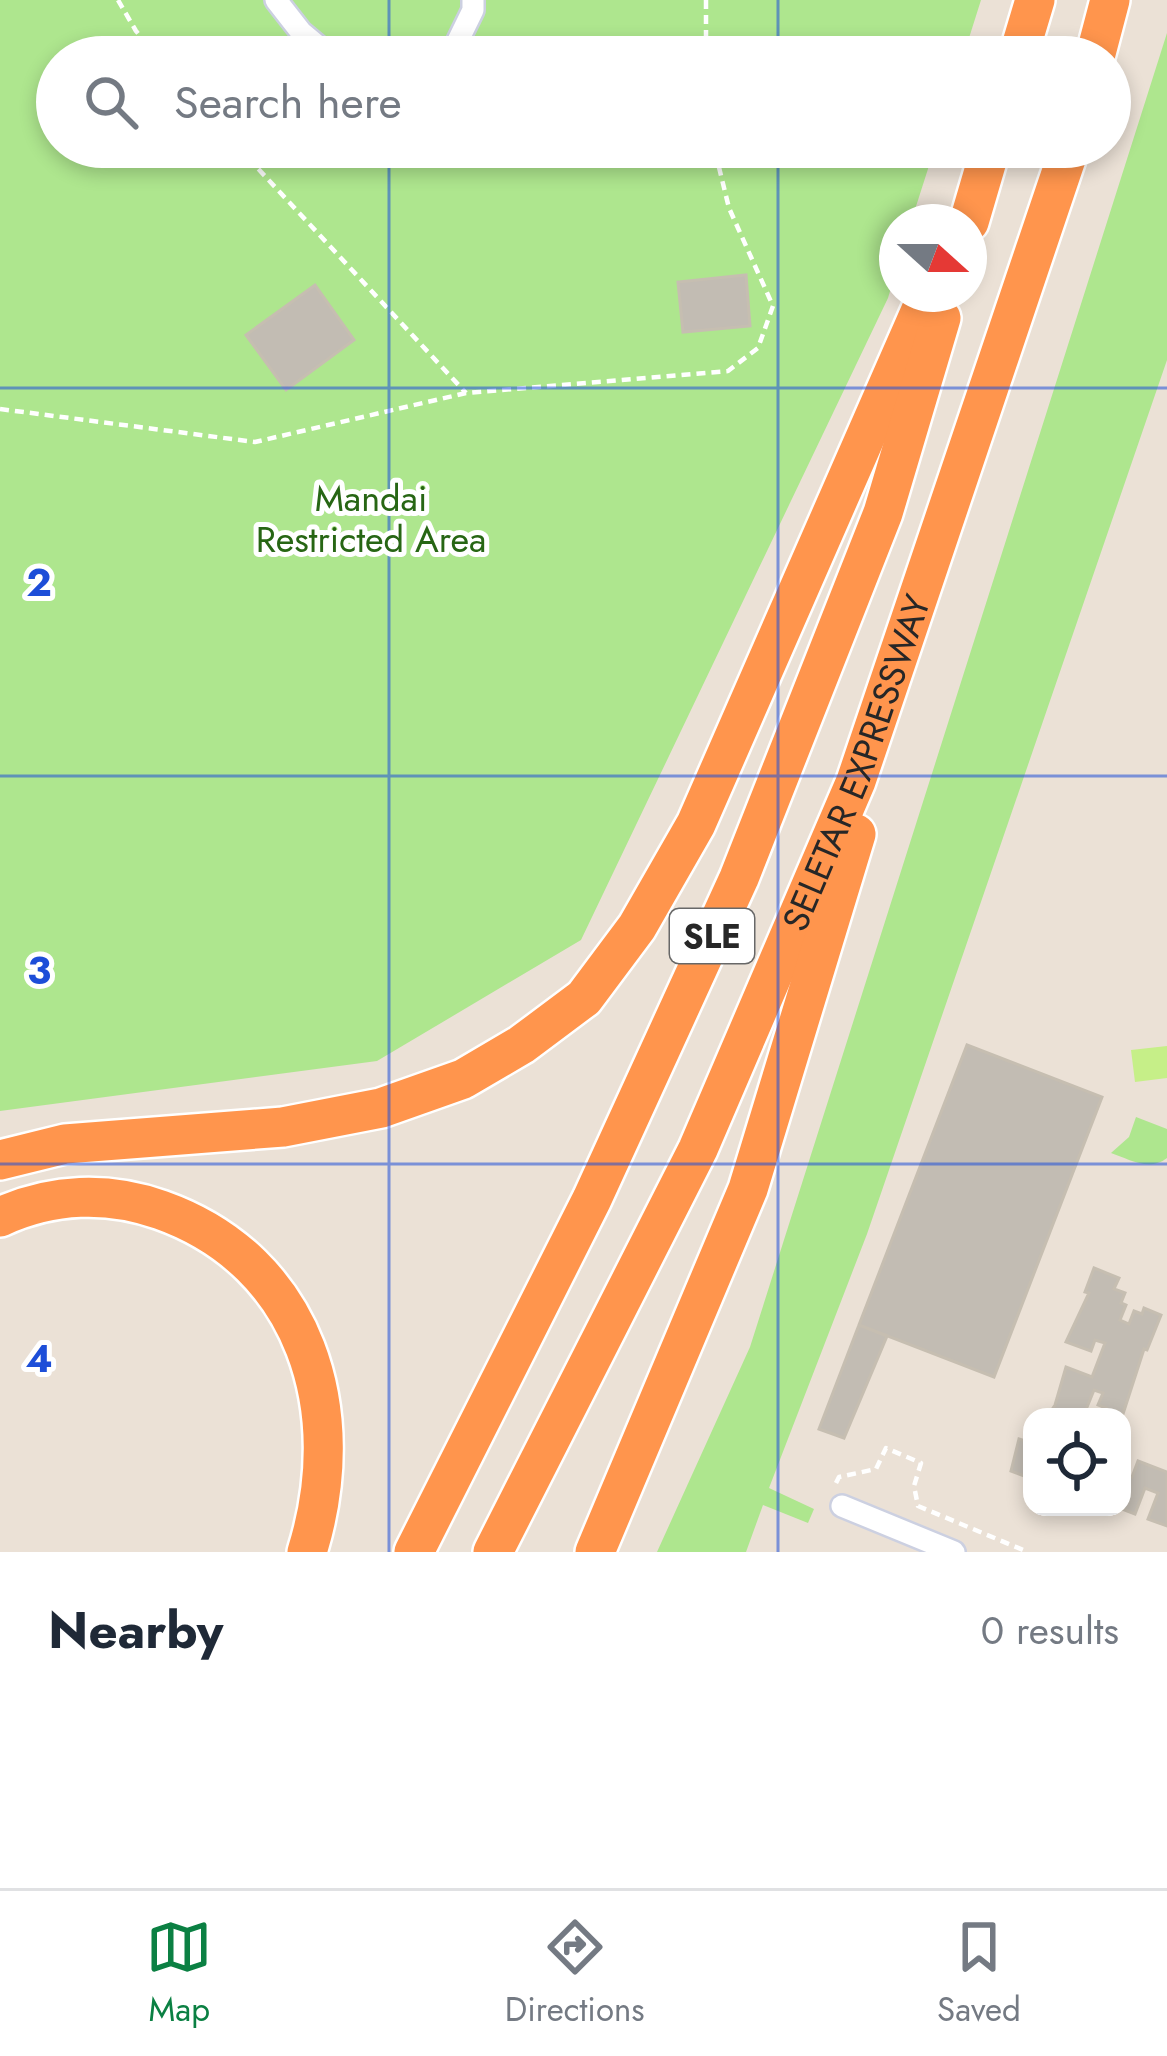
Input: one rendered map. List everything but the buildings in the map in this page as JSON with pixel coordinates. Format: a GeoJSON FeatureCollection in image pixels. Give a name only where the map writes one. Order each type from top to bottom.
{"type":"FeatureCollection","features":[{"type":"Feature","properties":{"kind":"highway"},"geometry":{"type":"LineString","coordinates":[[1024,36],[1035,0]]}},
{"type":"Feature","properties":{"kind":"highway"},"geometry":{"type":"LineString","coordinates":[[1101,36],[1110,0]]}},
{"type":"Feature","properties":{"kind":"highway"},"geometry":{"type":"LineString","coordinates":[[971,204],[984,168]]}},
{"type":"Feature","properties":{"kind":"highway","name":"SELETAR EXPRESSWAY"},"geometry":{"type":"LineString","coordinates":[[493,1552],[698,1149],[856,781],[1063,168]]}},
{"type":"Feature","properties":{"kind":"highway"},"geometry":{"type":"LineString","coordinates":[[0,1160],[65,1144],[283,1126],[381,1108],[463,1079],[584,998],[637,927],[696,824],[920,312]]}},
{"type":"Feature","properties":{"kind":"highway","name":"SELETAR EXPRESSWAY"},"geometry":{"type":"LineString","coordinates":[[414,1552],[592,1199],[739,878],[883,513],[942,312]]}},
{"type":"Feature","properties":{"kind":"highway"},"geometry":{"type":"LineString","coordinates":[[595,1552],[748,1189],[858,830],[856,781]]}},
{"type":"Feature","properties":{"kind":"highway"},"geometry":{"type":"LineString","coordinates":[[0,1217],[79,1197],[99,1195],[138,1202],[206,1227],[266,1279],[290,1315],[309,1358],[323,1410],[325,1468],[308,1552]]}},
{"type":"Feature","properties":{"kind":"street"},"geometry":{"type":"LineString","coordinates":[[276,0],[306,36]]}},
{"type":"Feature","properties":{"kind":"street"},"geometry":{"type":"LineString","coordinates":[[460,36],[473,0]]}},
{"type":"Feature","properties":{"kind":"street"},"geometry":{"type":"LineString","coordinates":[[842,1506],[954,1552]]}},
{"type":"Feature","properties":{"kind":"path"},"geometry":{"type":"LineString","coordinates":[[118,0],[140,36]]}},
{"type":"Feature","properties":{"kind":"path"},"geometry":{"type":"LineString","coordinates":[[706,0],[706,36]]}},
{"type":"Feature","properties":{"kind":"path"},"geometry":{"type":"LineString","coordinates":[[258,168],[466,392]]}},
{"type":"Feature","properties":{"kind":"path"},"geometry":{"type":"LineString","coordinates":[[0,409],[255,442],[466,392],[728,370],[758,348],[773,306],[729,208],[719,168]]}},
{"type":"Feature","properties":{"kind":"green space","name":"Mandai Restricted Area"},"geometry":{"type":"Polygon","coordinates":[[[0,0],[981,0],[970,36],[36,36],[36,168],[928,168],[917,204],[879,204],[881,312],[581,940],[377,1061],[0,1111],[0,0]]]}},
{"type":"Feature","properties":{"kind":"green space"},"geometry":{"type":"Polygon","coordinates":[[[1167,33],[1167,360],[867,1234],[769,1488],[814,1509],[808,1523],[763,1505],[746,1552],[657,1552],[750,1347],[1124,168],[1131,168],[1131,146],[1167,33]]]}},
{"type":"Feature","properties":{"kind":"green space"},"geometry":{"type":"Polygon","coordinates":[[[1167,1046],[1167,1078],[1135,1082],[1131,1050],[1167,1046]]]}},
{"type":"Feature","properties":{"kind":"green space"},"geometry":{"type":"Polygon","coordinates":[[[1136,1117],[1167,1129],[1167,1158],[1146,1164],[1111,1153],[1129,1137],[1136,1117]]]}}]}
